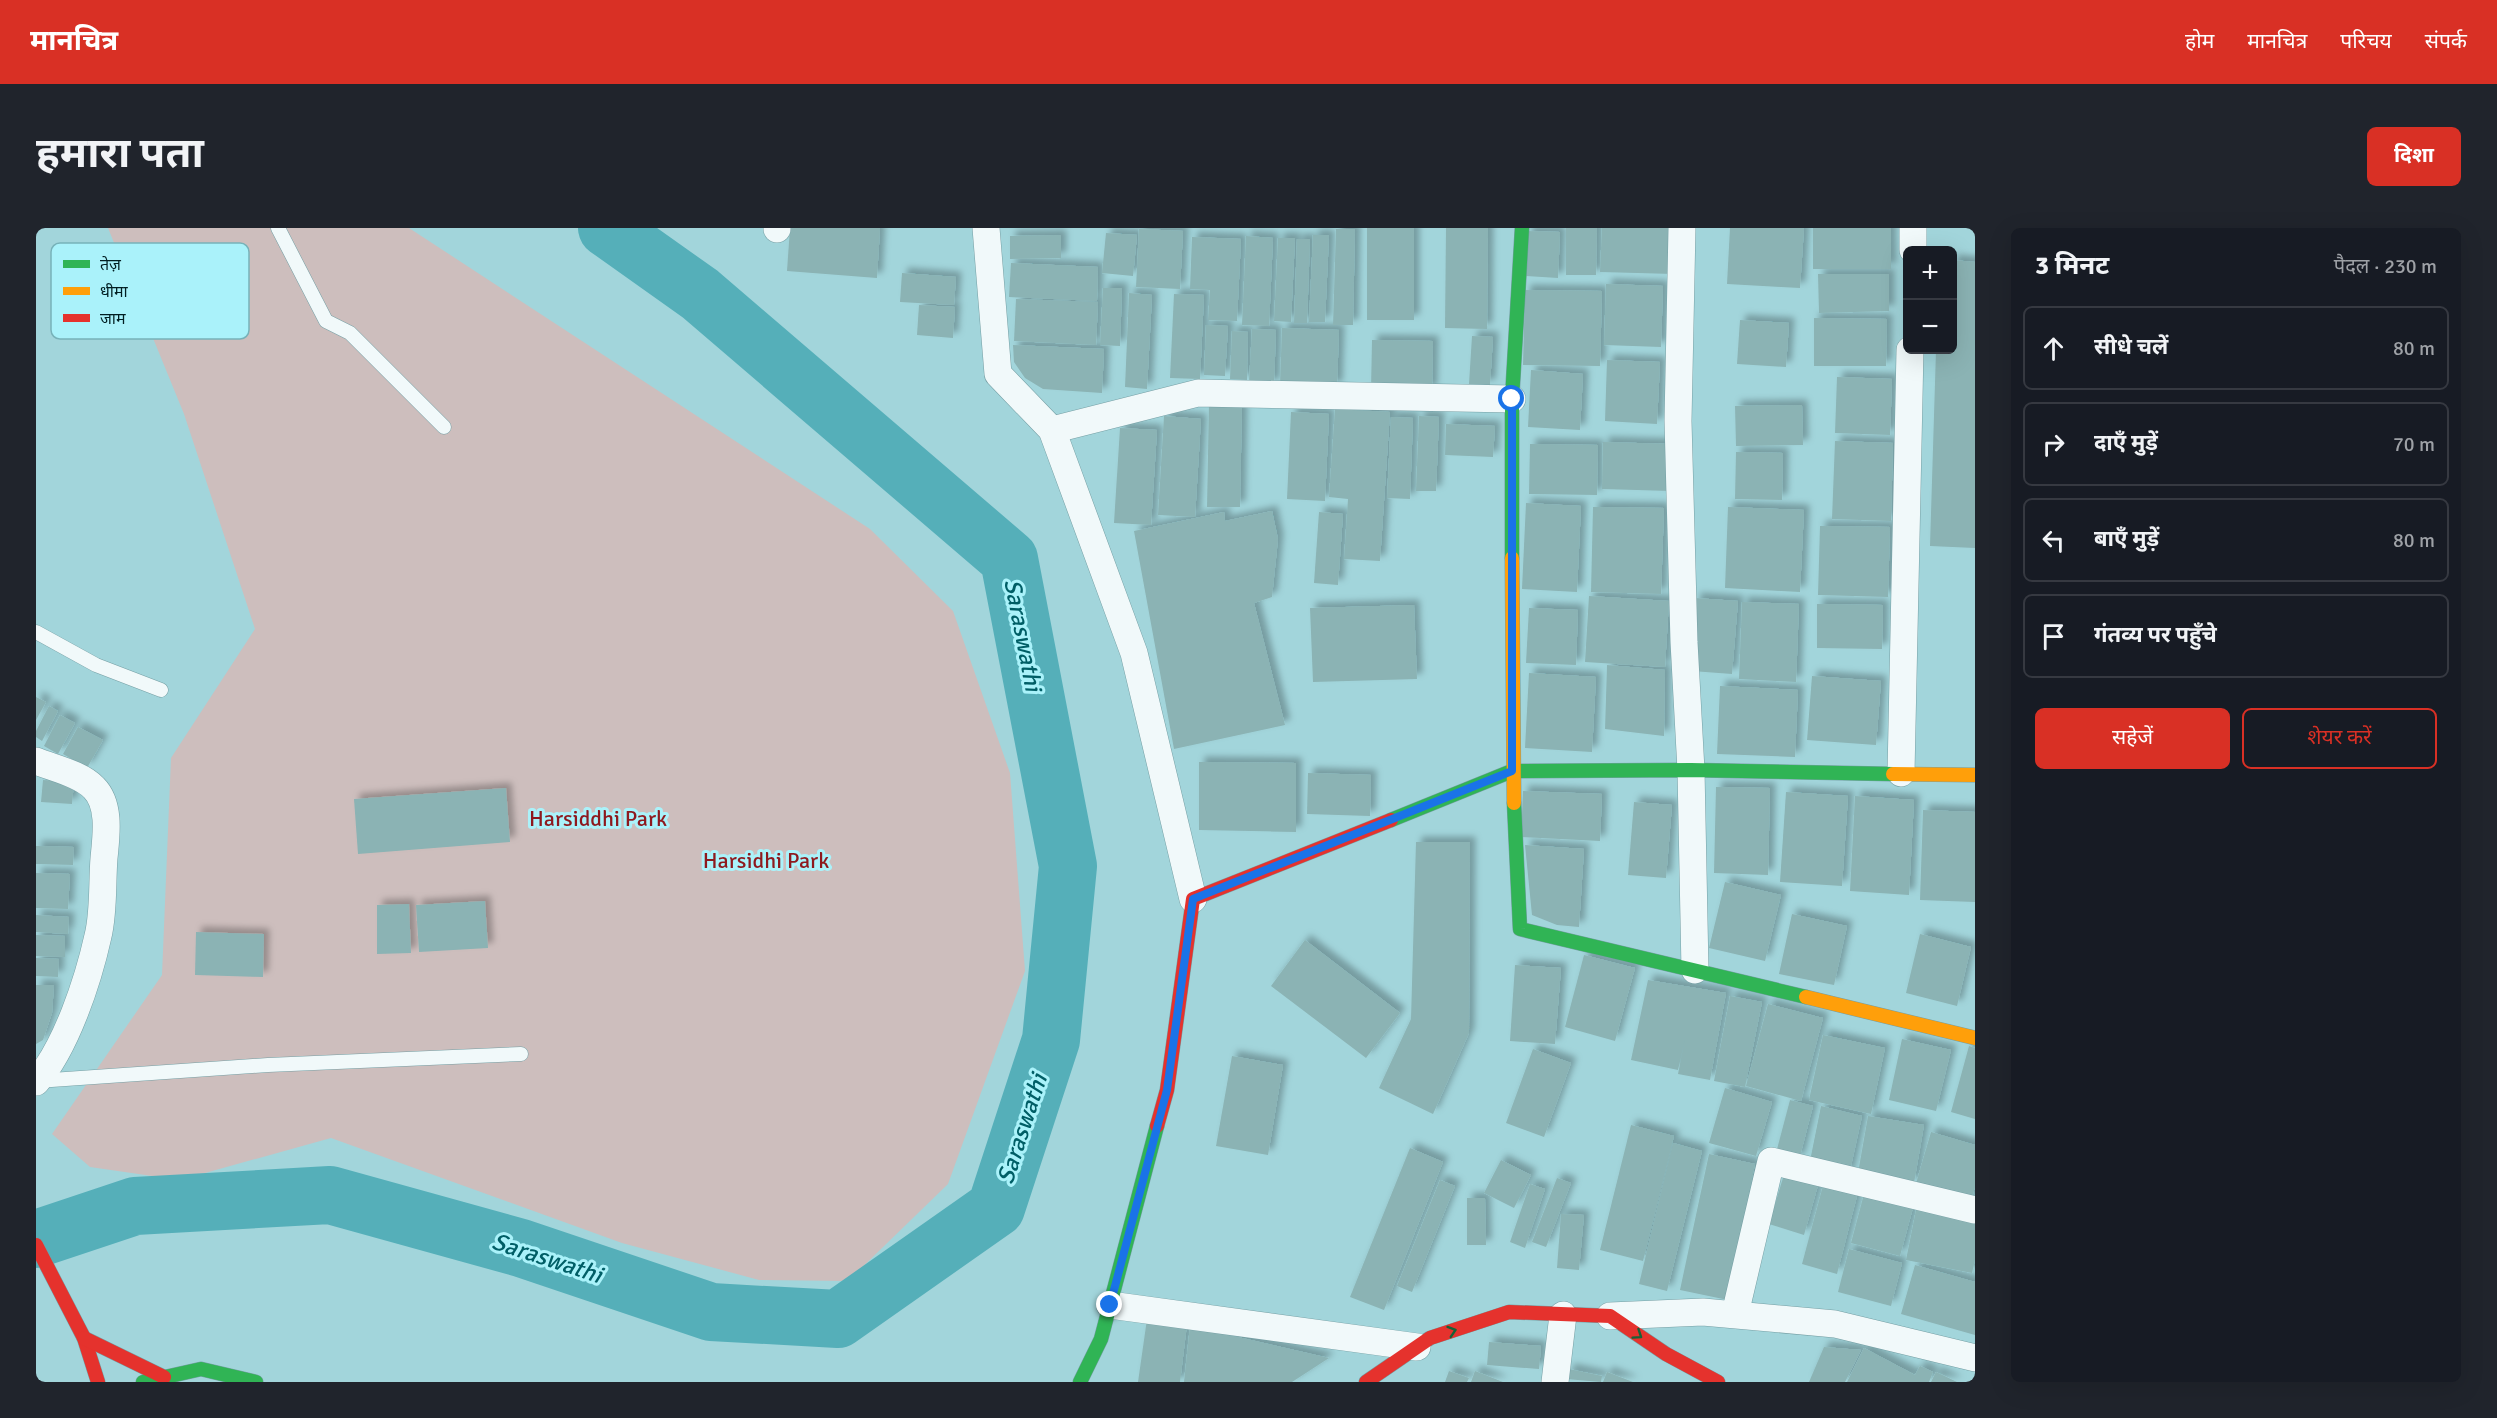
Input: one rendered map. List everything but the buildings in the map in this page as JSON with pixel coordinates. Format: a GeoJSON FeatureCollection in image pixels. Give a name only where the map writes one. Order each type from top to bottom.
{"type":"FeatureCollection","features":[{"type":"Feature","properties":{"kind":"street"},"geometry":{"type":"LineString","coordinates":[[986,228],[998,374],[1052,430],[1134,653],[1193,899],[1167,1090],[1101,1339],[1080,1382]]}},
{"type":"Feature","properties":{"kind":"street"},"geometry":{"type":"LineString","coordinates":[[1522,228],[1512,399],[1512,771],[1520,929],[1975,1038]]}},
{"type":"Feature","properties":{"kind":"street"},"geometry":{"type":"LineString","coordinates":[[1682,228],[1678,421],[1684,642],[1691,770],[1695,970]]}},
{"type":"Feature","properties":{"kind":"street"},"geometry":{"type":"LineString","coordinates":[[1913,228],[1913,246]]}},
{"type":"Feature","properties":{"kind":"street"},"geometry":{"type":"LineString","coordinates":[[1901,773],[1910,354]]}},
{"type":"Feature","properties":{"kind":"street"},"geometry":{"type":"LineString","coordinates":[[1052,430],[1198,393],[1512,399]]}},
{"type":"Feature","properties":{"kind":"street"},"geometry":{"type":"LineString","coordinates":[[36,761],[81,779],[94,787],[101,799],[106,827],[99,934],[69,1026],[53,1060],[37,1082]]}},
{"type":"Feature","properties":{"kind":"street"},"geometry":{"type":"LineString","coordinates":[[1193,899],[1512,771],[1691,770],[1975,775]]}},
{"type":"Feature","properties":{"kind":"street"},"geometry":{"type":"LineString","coordinates":[[1734,1314],[1771,1161],[1975,1210]]}},
{"type":"Feature","properties":{"kind":"street"},"geometry":{"type":"LineString","coordinates":[[36,1245],[84,1338],[98,1382]]}},
{"type":"Feature","properties":{"kind":"street"},"geometry":{"type":"LineString","coordinates":[[1110,1305],[1417,1347]]}},
{"type":"Feature","properties":{"kind":"street"},"geometry":{"type":"LineString","coordinates":[[1366,1382],[1430,1338],[1509,1312],[1610,1316],[1691,1312],[1734,1314],[1834,1324],[1975,1358]]}},
{"type":"Feature","properties":{"kind":"street"},"geometry":{"type":"LineString","coordinates":[[1555,1382],[1563,1315]]}},
{"type":"Feature","properties":{"kind":"street"},"geometry":{"type":"LineString","coordinates":[[1610,1316],[1666,1354],[1718,1382]]}},
{"type":"Feature","properties":{"kind":"street"},"geometry":{"type":"LineString","coordinates":[[84,1338],[164,1377]]}},
{"type":"Feature","properties":{"kind":"street"},"geometry":{"type":"LineString","coordinates":[[143,1382],[164,1377],[199,1376],[256,1382]]}},
{"type":"Feature","properties":{"kind":"lane"},"geometry":{"type":"LineString","coordinates":[[278,228],[326,321],[350,333],[444,427]]}},
{"type":"Feature","properties":{"kind":"lane"},"geometry":{"type":"LineString","coordinates":[[36,632],[96,665],[161,690]]}},
{"type":"Feature","properties":{"kind":"lane"},"geometry":{"type":"LineString","coordinates":[[37,1082],[268,1065],[520,1054]]}},
{"type":"Feature","properties":{"kind":"green space","name":"Harsiddhi Park"},"geometry":{"type":"Polygon","coordinates":[[[108,228],[409,228],[870,529],[953,611],[1010,773],[1025,971],[948,1184],[848,1281],[759,1280],[622,1243],[331,1138],[180,1180],[90,1167],[52,1134],[162,975],[171,758],[255,629],[184,414],[153,339],[249,339],[249,243],[114,243],[108,228]]]}},
{"type":"Feature","properties":{"kind":"waterway","name":"Saraswathi"},"geometry":{"type":"LineString","coordinates":[[36,1239],[135,1206],[330,1195],[521,1248],[711,1312],[838,1319],[996,1208],[1051,1040],[1068,866],[1009,559],[700,294],[607,228]]}},
{"type":"Feature","properties":{"kind":"traffic: fast"},"geometry":{"type":"LineString","coordinates":[[1512,558],[1512,399],[1522,228]]}},
{"type":"Feature","properties":{"kind":"traffic: fast"},"geometry":{"type":"LineString","coordinates":[[1391,820],[1512,771],[1691,770],[1893,774]]}},
{"type":"Feature","properties":{"kind":"traffic: fast"},"geometry":{"type":"LineString","coordinates":[[1514,803],[1520,929],[1806,997]]}},
{"type":"Feature","properties":{"kind":"traffic: fast"},"geometry":{"type":"LineString","coordinates":[[1080,1382],[1101,1339],[1157,1126]]}},
{"type":"Feature","properties":{"kind":"traffic: fast"},"geometry":{"type":"LineString","coordinates":[[143,1382],[201,1369],[256,1382]]}},
{"type":"Feature","properties":{"kind":"traffic: slow"},"geometry":{"type":"LineString","coordinates":[[1512,558],[1514,803]]}},
{"type":"Feature","properties":{"kind":"traffic: slow"},"geometry":{"type":"LineString","coordinates":[[1893,774],[1975,775]]}},
{"type":"Feature","properties":{"kind":"traffic: slow"},"geometry":{"type":"LineString","coordinates":[[1806,997],[1975,1038]]}},
{"type":"Feature","properties":{"kind":"traffic: jam"},"geometry":{"type":"LineString","coordinates":[[1157,1126],[1167,1090],[1193,899],[1391,820]]}},
{"type":"Feature","properties":{"kind":"traffic: jam"},"geometry":{"type":"LineString","coordinates":[[36,1245],[84,1338],[98,1382]]}},
{"type":"Feature","properties":{"kind":"traffic: jam"},"geometry":{"type":"LineString","coordinates":[[1366,1382],[1430,1338],[1509,1312],[1610,1316],[1666,1354],[1718,1382]]}},
{"type":"Feature","properties":{"kind":"traffic: jam"},"geometry":{"type":"LineString","coordinates":[[84,1338],[164,1377]]}},
{"type":"Feature","properties":{"kind":"route"},"geometry":{"type":"LineString","coordinates":[[1110,1305],[1167,1090],[1193,899],[1512,771],[1512,399]]}},
{"type":"Feature","properties":{"kind":"park label","name":"Harsidhi Park"},"geometry":{"type":"Point","coordinates":[766,860]}}]}
